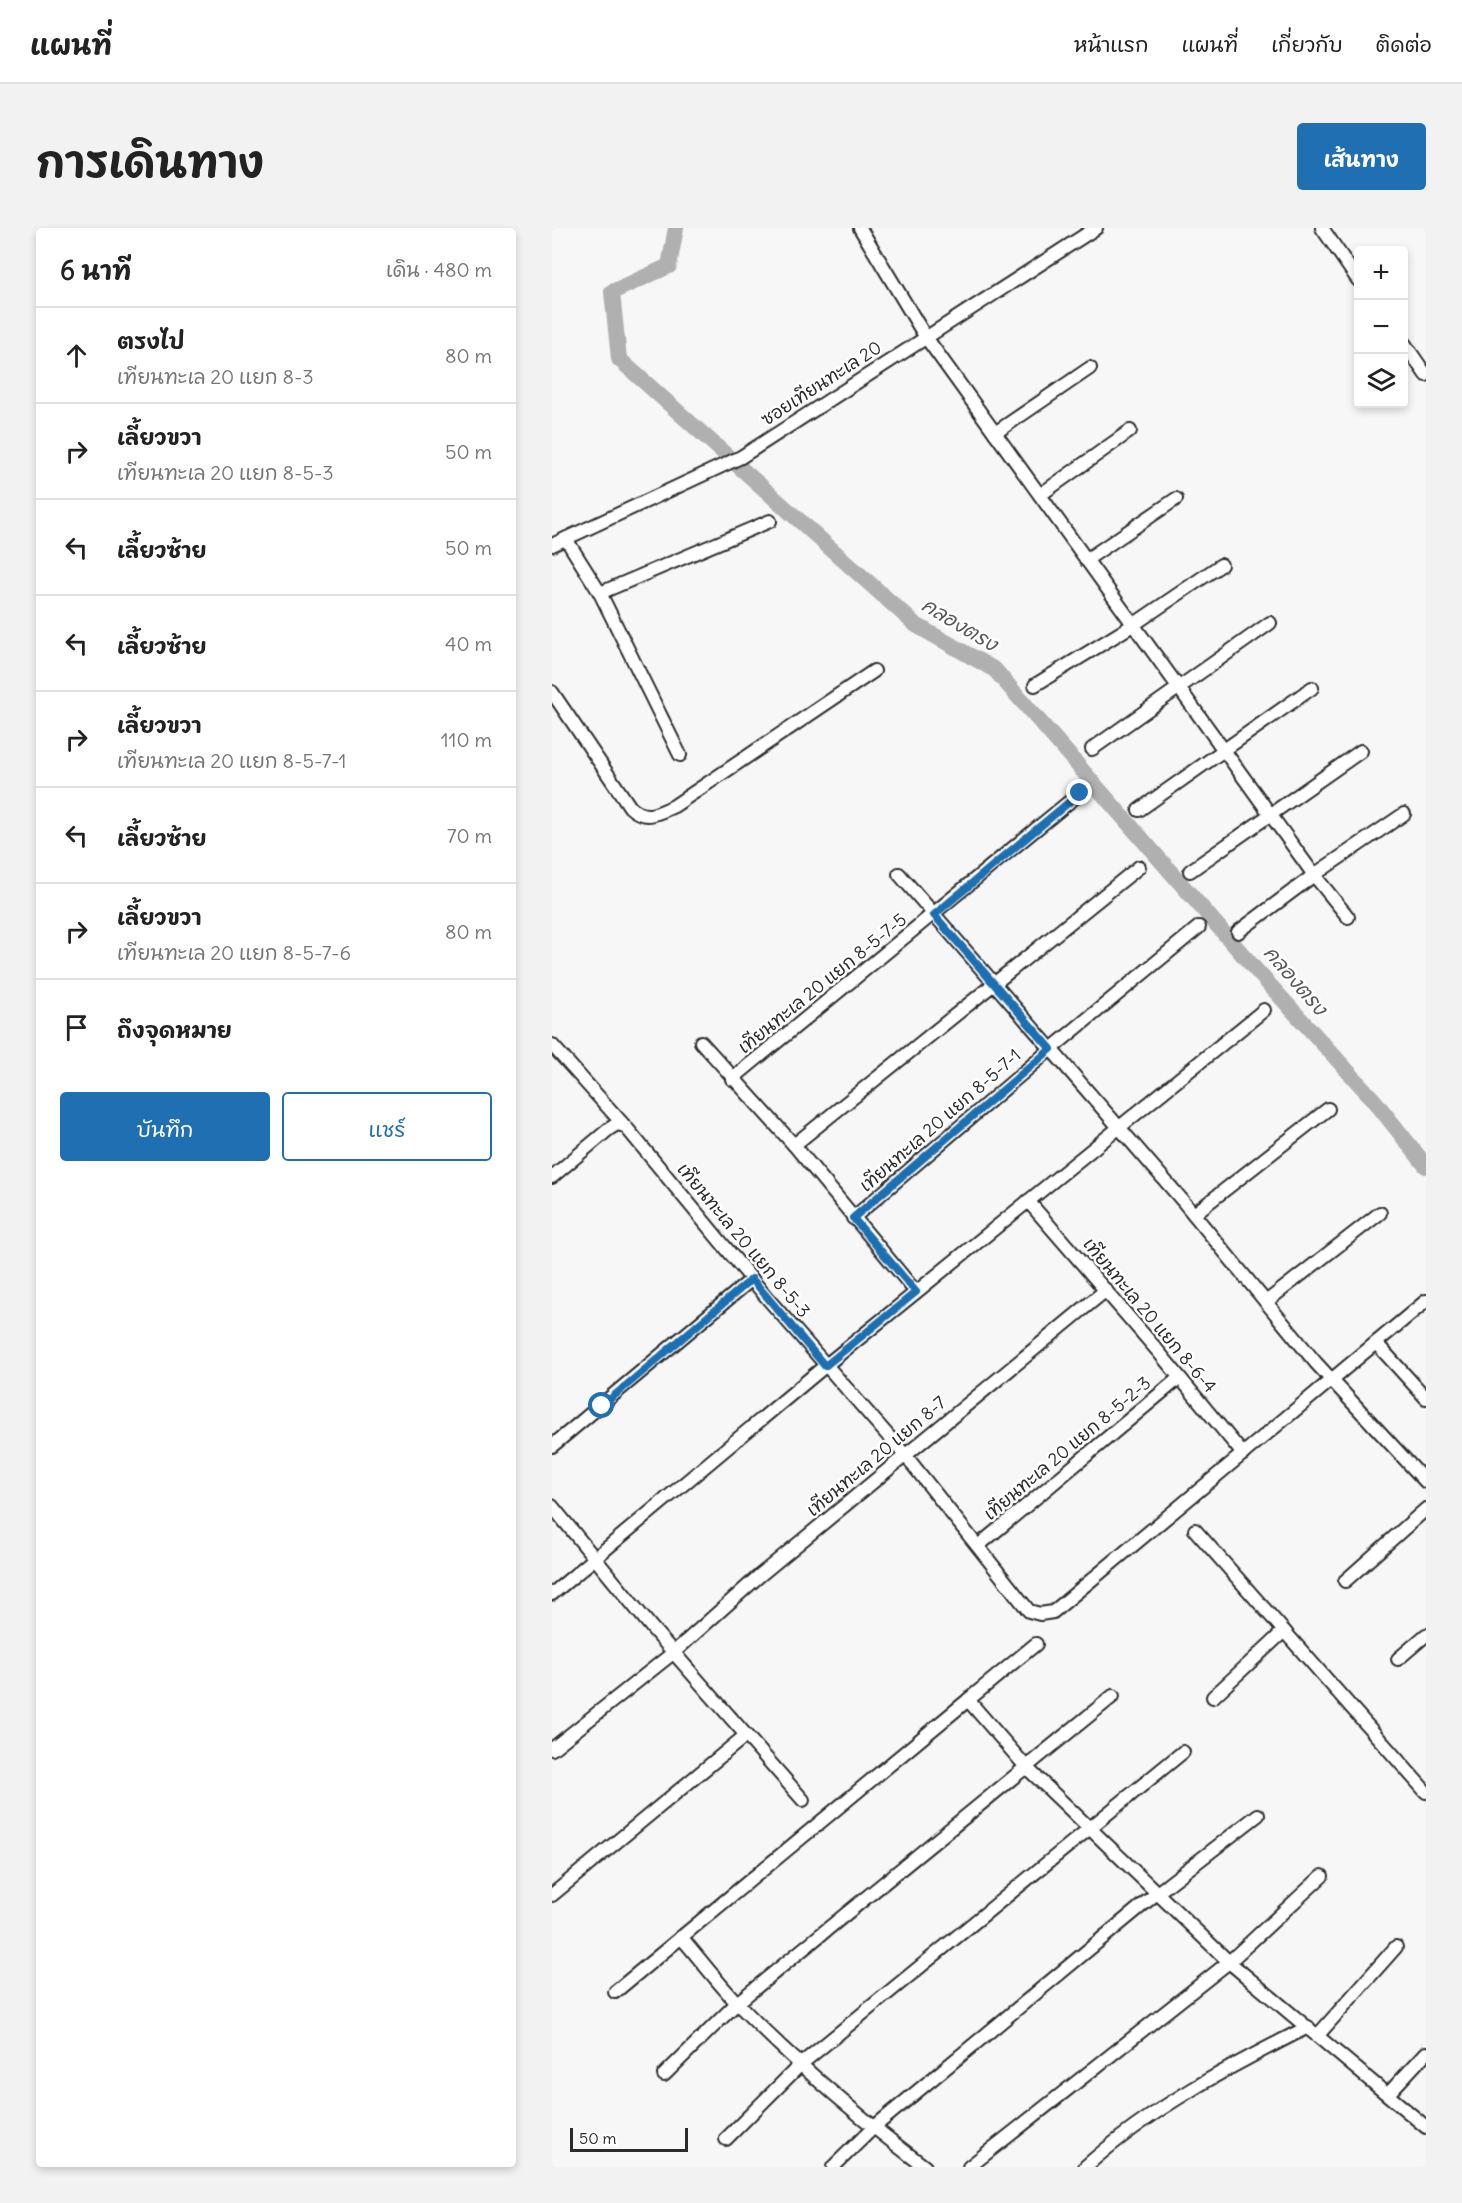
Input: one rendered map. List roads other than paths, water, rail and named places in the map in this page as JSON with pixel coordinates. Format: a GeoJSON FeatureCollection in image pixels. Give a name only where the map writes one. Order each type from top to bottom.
{"type":"FeatureCollection","features":[{"type":"Feature","properties":{"kind":"street"},"geometry":{"type":"LineString","coordinates":[[860,228],[925,336],[1314,875],[1348,917]]}},
{"type":"Feature","properties":{"kind":"street","name":"ซอยเทียนทะเล 20"},"geometry":{"type":"LineString","coordinates":[[552,545],[741,457],[925,336],[1096,228]]}},
{"type":"Feature","properties":{"kind":"street"},"geometry":{"type":"LineString","coordinates":[[1322,228],[1354,273]]}},
{"type":"Feature","properties":{"kind":"street"},"geometry":{"type":"LineString","coordinates":[[1408,349],[1426,375]]}},
{"type":"Feature","properties":{"kind":"street"},"geometry":{"type":"LineString","coordinates":[[995,433],[1090,368]]}},
{"type":"Feature","properties":{"kind":"street"},"geometry":{"type":"LineString","coordinates":[[1040,495],[1130,431]]}},
{"type":"Feature","properties":{"kind":"street"},"geometry":{"type":"LineString","coordinates":[[1086,560],[1176,499]]}},
{"type":"Feature","properties":{"kind":"street"},"geometry":{"type":"LineString","coordinates":[[600,593],[770,521]]}},
{"type":"Feature","properties":{"kind":"street"},"geometry":{"type":"LineString","coordinates":[[566,538],[600,593],[680,755]]}},
{"type":"Feature","properties":{"kind":"street"},"geometry":{"type":"LineString","coordinates":[[1035,686],[1133,625],[1221,565]]}},
{"type":"Feature","properties":{"kind":"street"},"geometry":{"type":"LineString","coordinates":[[1092,749],[1270,623]]}},
{"type":"Feature","properties":{"kind":"street"},"geometry":{"type":"LineString","coordinates":[[552,692],[630,807],[637,815],[645,817],[674,806],[874,672]]}},
{"type":"Feature","properties":{"kind":"street"},"geometry":{"type":"LineString","coordinates":[[1139,810],[1312,688]]}},
{"type":"Feature","properties":{"kind":"street"},"geometry":{"type":"LineString","coordinates":[[1190,871],[1361,751]]}},
{"type":"Feature","properties":{"kind":"street","name":"เทียนทะเล 20 แยก 8-5-7-5"},"geometry":{"type":"LineString","coordinates":[[732,1079],[1080,793]]}},
{"type":"Feature","properties":{"kind":"street"},"geometry":{"type":"LineString","coordinates":[[1238,932],[1314,875],[1404,814]]}},
{"type":"Feature","properties":{"kind":"street"},"geometry":{"type":"LineString","coordinates":[[794,1145],[1139,867]]}},
{"type":"Feature","properties":{"kind":"street"},"geometry":{"type":"LineString","coordinates":[[899,874],[1194,1214],[1332,1380],[1426,1482]]}},
{"type":"Feature","properties":{"kind":"street","name":"เทียนทะเล 20 แยก 8-5-7-1"},"geometry":{"type":"LineString","coordinates":[[853,1218],[1051,1049],[1199,927]]}},
{"type":"Feature","properties":{"kind":"street"},"geometry":{"type":"LineString","coordinates":[[552,1594],[825,1366],[1264,1010]]}},
{"type":"Feature","properties":{"kind":"street"},"geometry":{"type":"LineString","coordinates":[[701,1042],[794,1145],[916,1292]]}},
{"type":"Feature","properties":{"kind":"street","name":"เทียนทะเล 20 แยก 8-5-3"},"geometry":{"type":"LineString","coordinates":[[552,1045],[635,1136],[825,1366],[905,1455],[1029,1611],[1040,1614],[1053,1612],[1426,1301]]}},
{"type":"Feature","properties":{"kind":"street"},"geometry":{"type":"LineString","coordinates":[[1194,1214],[1328,1109]]}},
{"type":"Feature","properties":{"kind":"street"},"geometry":{"type":"LineString","coordinates":[[552,1177],[609,1130],[622,1123]]}},
{"type":"Feature","properties":{"kind":"street","name":"เทียนทะเล 20 แยก 8-6-4"},"geometry":{"type":"LineString","coordinates":[[1028,1201],[1106,1290],[1243,1454]]}},
{"type":"Feature","properties":{"kind":"street"},"geometry":{"type":"LineString","coordinates":[[1266,1302],[1380,1213]]}},
{"type":"Feature","properties":{"kind":"street"},"geometry":{"type":"LineString","coordinates":[[552,1446],[752,1279]]}},
{"type":"Feature","properties":{"kind":"street","name":"เทียนทะเล 20 แยก 8-7"},"geometry":{"type":"LineString","coordinates":[[552,1749],[673,1653],[759,1576],[1106,1290]]}},
{"type":"Feature","properties":{"kind":"street"},"geometry":{"type":"LineString","coordinates":[[1376,1343],[1426,1398]]}},
{"type":"Feature","properties":{"kind":"street","name":"เทียนทะเล 20 แยก 8-5-2-3"},"geometry":{"type":"LineString","coordinates":[[978,1546],[1179,1377]]}},
{"type":"Feature","properties":{"kind":"street"},"geometry":{"type":"LineString","coordinates":[[552,1506],[673,1653],[803,1800]]}},
{"type":"Feature","properties":{"kind":"street"},"geometry":{"type":"LineString","coordinates":[[1345,1581],[1426,1509]]}},
{"type":"Feature","properties":{"kind":"street"},"geometry":{"type":"LineString","coordinates":[[1195,1530],[1426,1792]]}},
{"type":"Feature","properties":{"kind":"street"},"geometry":{"type":"LineString","coordinates":[[1213,1697],[1284,1631]]}},
{"type":"Feature","properties":{"kind":"street"},"geometry":{"type":"LineString","coordinates":[[1398,1659],[1426,1635]]}},
{"type":"Feature","properties":{"kind":"street"},"geometry":{"type":"LineString","coordinates":[[615,1992],[1036,1644]]}},
{"type":"Feature","properties":{"kind":"street"},"geometry":{"type":"LineString","coordinates":[[664,2075],[737,2003],[1113,1696]]}},
{"type":"Feature","properties":{"kind":"street"},"geometry":{"type":"LineString","coordinates":[[968,1700],[1027,1768],[1229,1962],[1389,2093],[1426,2127]]}},
{"type":"Feature","properties":{"kind":"street"},"geometry":{"type":"LineString","coordinates":[[552,1895],[745,1736]]}},
{"type":"Feature","properties":{"kind":"street"},"geometry":{"type":"LineString","coordinates":[[726,2139],[801,2064],[1183,1752]]}},
{"type":"Feature","properties":{"kind":"street"},"geometry":{"type":"LineString","coordinates":[[832,2167],[873,2128],[1157,1893],[1258,1815]]}},
{"type":"Feature","properties":{"kind":"street"},"geometry":{"type":"LineString","coordinates":[[969,2167],[1229,1962],[1322,1876]]}},
{"type":"Feature","properties":{"kind":"street"},"geometry":{"type":"LineString","coordinates":[[681,1937],[737,2003],[801,2064],[873,2128],[924,2167]]}},
{"type":"Feature","properties":{"kind":"street"},"geometry":{"type":"LineString","coordinates":[[1085,2167],[1110,2144],[1178,2096],[1313,2031],[1396,1947]]}},
{"type":"Feature","properties":{"kind":"street"},"geometry":{"type":"LineString","coordinates":[[1389,2093],[1426,2053]]}},
{"type":"Feature","properties":{"kind":"waterway","name":"คลองตรง"},"geometry":{"type":"LineString","coordinates":[[676,228],[669,266],[612,292],[619,359],[916,625],[995,670],[1256,970],[1373,1099],[1426,1166]]}}]}
